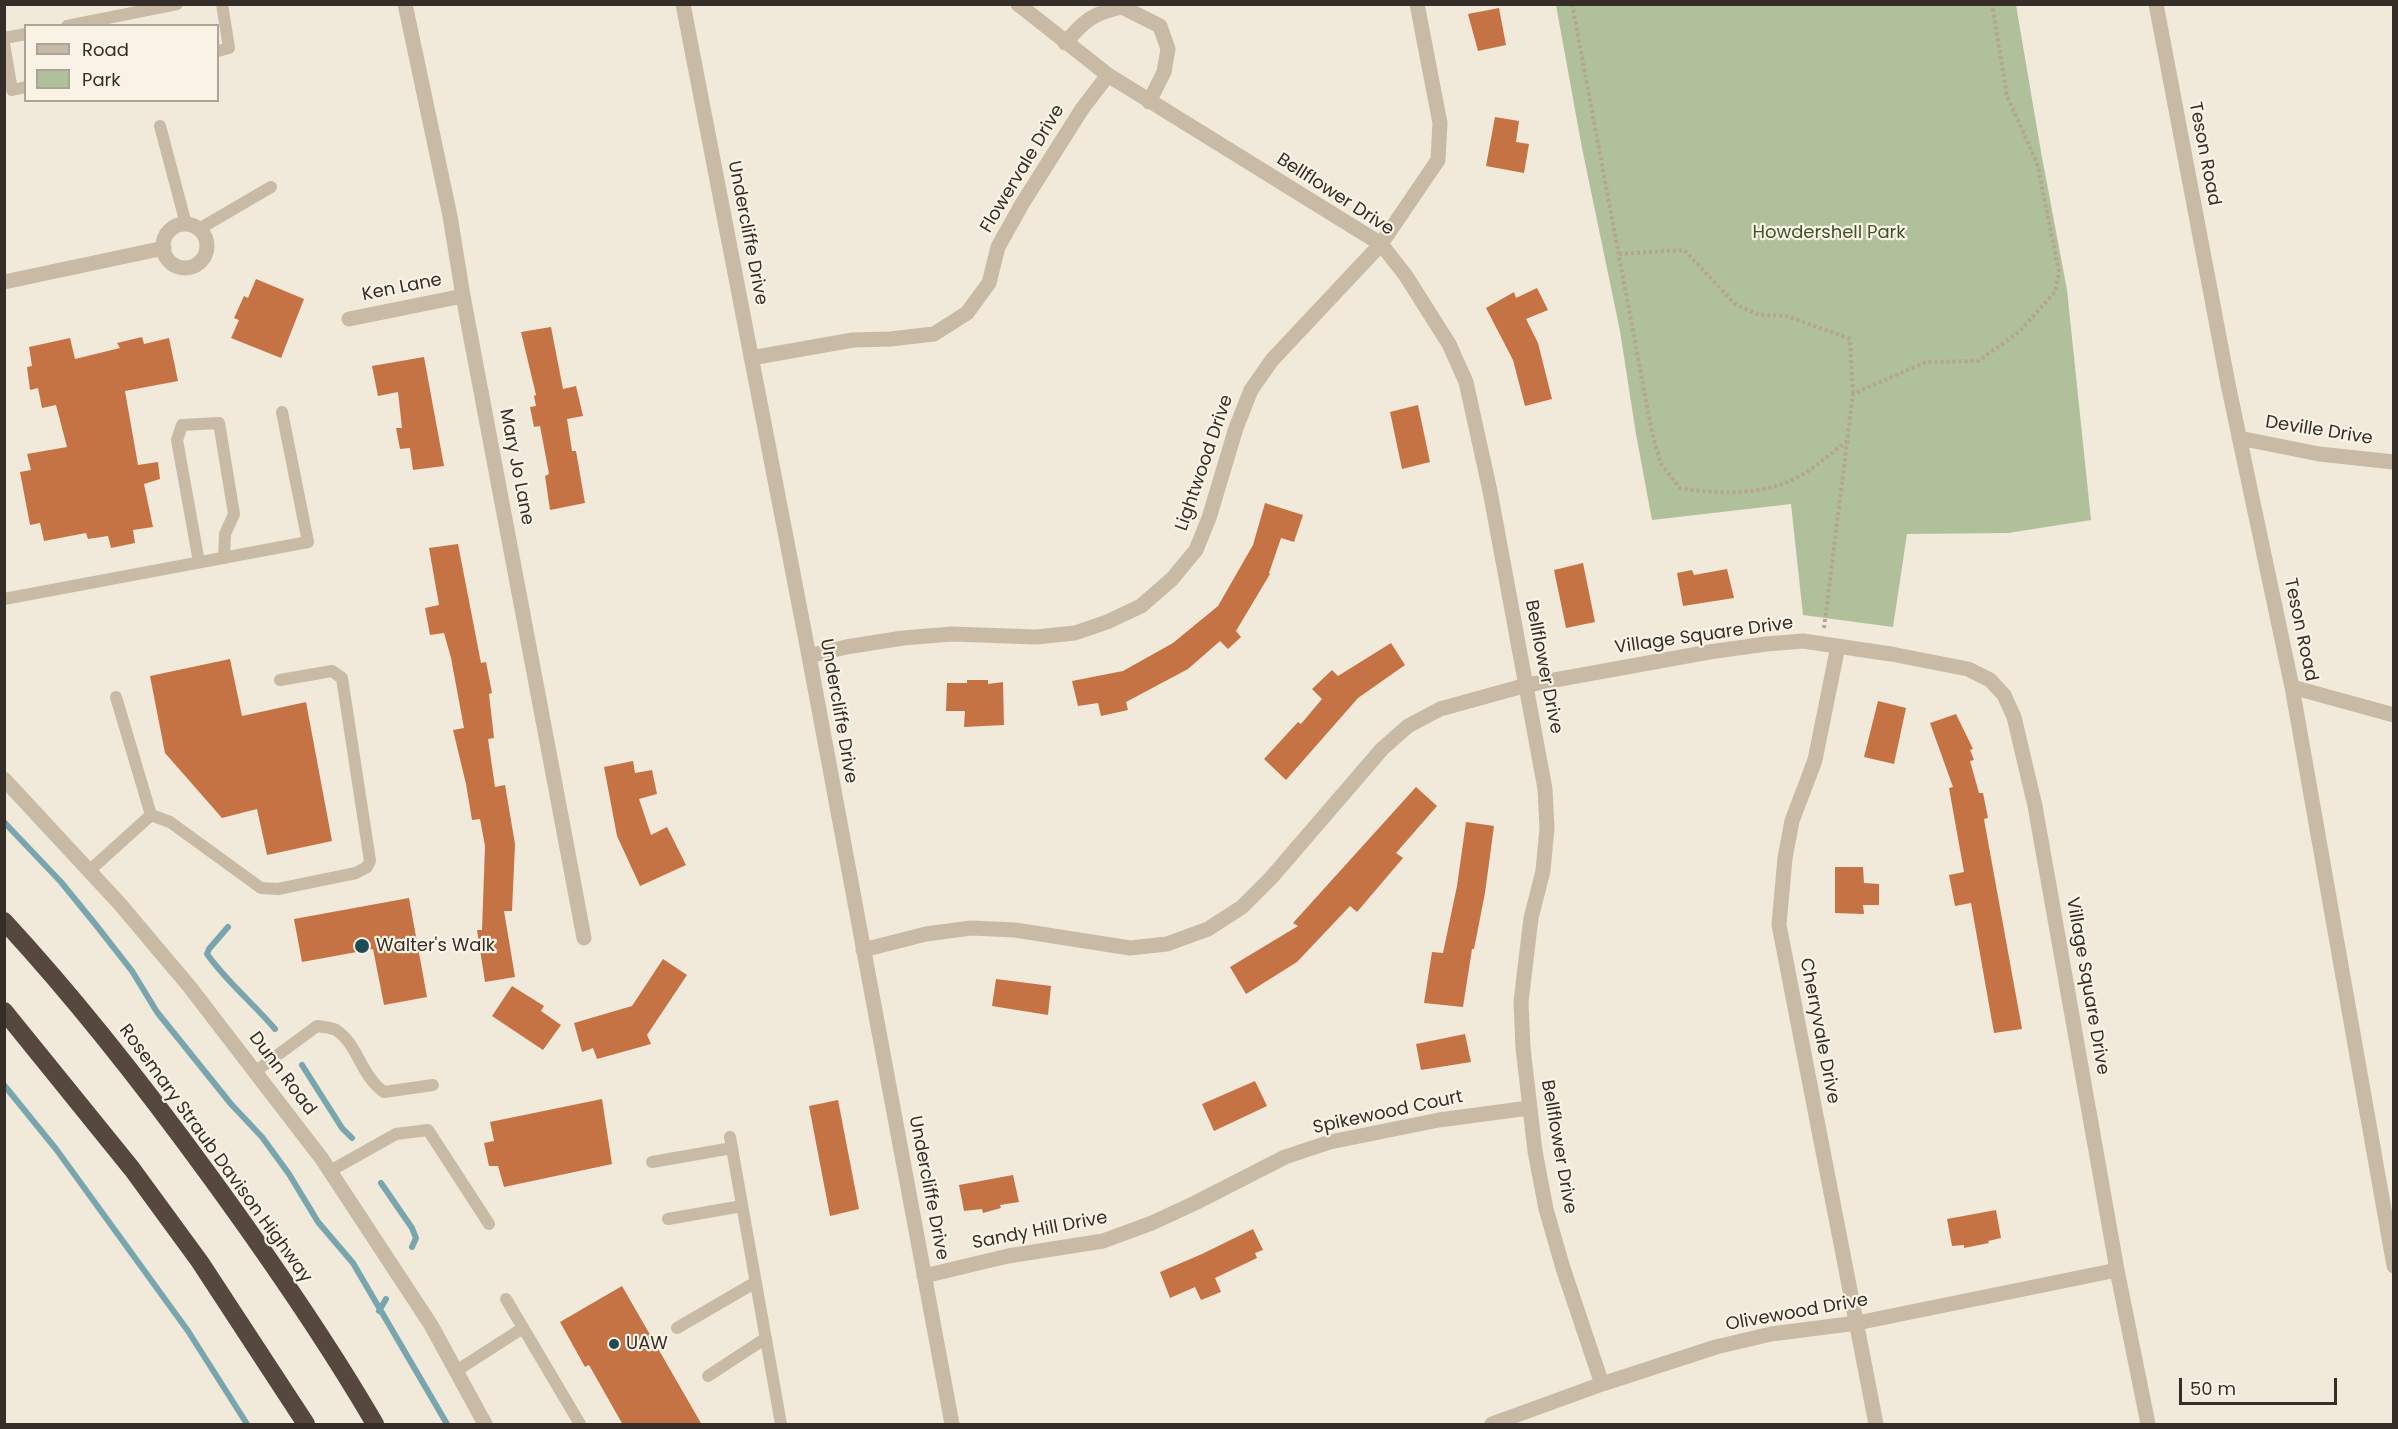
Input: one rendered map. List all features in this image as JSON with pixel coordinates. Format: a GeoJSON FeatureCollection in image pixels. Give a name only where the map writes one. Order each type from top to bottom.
{"type":"FeatureCollection","features":[{"type":"Feature","properties":{"kind":"highway","name":"Rosemary Straub Davison Highway"},"geometry":{"type":"LineString","coordinates":[[4,921],[92,1022],[163,1112],[296,1298],[375,1425]]}},
{"type":"Feature","properties":{"kind":"highway"},"geometry":{"type":"LineString","coordinates":[[4,1011],[124,1160],[186,1244],[306,1425]]}},
{"type":"Feature","properties":{"kind":"street","name":"Mary Jo Lane"},"geometry":{"type":"LineString","coordinates":[[405,4],[450,216],[463,296],[584,938]]}},
{"type":"Feature","properties":{"kind":"street","name":"Undercliffe Drive"},"geometry":{"type":"LineString","coordinates":[[683,4],[809,656],[952,1425]]}},
{"type":"Feature","properties":{"kind":"street","name":"Bellflower Drive"},"geometry":{"type":"LineString","coordinates":[[1018,4],[1108,75],[1381,244],[1449,344],[1466,382],[1483,457],[1545,789],[1547,828],[1543,871],[1531,918],[1521,1002],[1529,1108],[1546,1209],[1602,1384]]}},
{"type":"Feature","properties":{"kind":"street","name":"Lightwood Drive"},"geometry":{"type":"LineString","coordinates":[[809,656],[846,647],[903,638],[952,634],[1036,638],[1075,633],[1107,622],[1141,606],[1172,579],[1196,550],[1209,518],[1236,428],[1251,390],[1272,360],[1381,244],[1438,160],[1440,123],[1417,4]]}},
{"type":"Feature","properties":{"kind":"street","name":"Teson Road"},"geometry":{"type":"LineString","coordinates":[[2156,4],[2239,438],[2292,687],[2394,1266]]}},
{"type":"Feature","properties":{"kind":"street"},"geometry":{"type":"LineString","coordinates":[[1065,43],[1090,18],[1100,12],[1122,7],[1160,26],[1168,49],[1164,72],[1149,102]]}},
{"type":"Feature","properties":{"kind":"street","name":"Flowervale Drive"},"geometry":{"type":"LineString","coordinates":[[752,358],[853,340],[934,334],[967,314],[989,283],[998,247],[1022,204],[1082,109],[1108,75]]}},
{"type":"Feature","properties":{"kind":"street"},"geometry":{"type":"LineString","coordinates":[[193,227],[204,235],[207,248],[205,255],[189,268],[175,265],[166,255],[164,241],[172,229],[193,227]]}},
{"type":"Feature","properties":{"kind":"street"},"geometry":{"type":"LineString","coordinates":[[4,282],[164,248]]}},
{"type":"Feature","properties":{"kind":"street","name":"Ken Lane"},"geometry":{"type":"LineString","coordinates":[[349,319],[463,296]]}},
{"type":"Feature","properties":{"kind":"street","name":"Deville Drive"},"geometry":{"type":"LineString","coordinates":[[2239,438],[2319,454],[2394,462]]}},
{"type":"Feature","properties":{"kind":"street","name":"Village Square Drive"},"geometry":{"type":"LineString","coordinates":[[863,950],[926,934],[971,928],[1015,930],[1130,948],[1167,944],[1208,928],[1242,907],[1271,878],[1382,749],[1408,726],[1440,710],[1527,685],[1754,645],[1803,641],[1943,662],[1968,669],[1990,680],[2004,695],[2014,717],[2035,806],[2148,1425]]}},
{"type":"Feature","properties":{"kind":"street","name":"Cherryvale Drive"},"geometry":{"type":"LineString","coordinates":[[1830,645],[1815,760],[1792,821],[1785,858],[1779,925],[1876,1425]]}},
{"type":"Feature","properties":{"kind":"street"},"geometry":{"type":"LineString","coordinates":[[2292,687],[2394,715]]}},
{"type":"Feature","properties":{"kind":"street","name":"Dunn Road"},"geometry":{"type":"LineString","coordinates":[[4,779],[89,871],[189,986],[256,1071],[330,1171],[430,1325],[485,1425]]}},
{"type":"Feature","properties":{"kind":"street","name":"Spikewood Court"},"geometry":{"type":"LineString","coordinates":[[1195,1203],[1285,1158],[1330,1142],[1439,1120],[1529,1108]]}},
{"type":"Feature","properties":{"kind":"street","name":"Sandy Hill Drive"},"geometry":{"type":"LineString","coordinates":[[924,1276],[1008,1256],[1103,1241],[1152,1223],[1195,1203]]}},
{"type":"Feature","properties":{"kind":"street","name":"Olivewood Drive"},"geometry":{"type":"LineString","coordinates":[[1492,1425],[1602,1384],[1716,1347],[1810,1328],[1857,1323],[2118,1270]]}},
{"type":"Feature","properties":{"kind":"lane"},"geometry":{"type":"LineString","coordinates":[[77,24],[177,4]]}},
{"type":"Feature","properties":{"kind":"lane"},"geometry":{"type":"LineString","coordinates":[[219,51],[229,48],[222,4]]}},
{"type":"Feature","properties":{"kind":"lane"},"geometry":{"type":"LineString","coordinates":[[4,38],[24,33]]}},
{"type":"Feature","properties":{"kind":"lane"},"geometry":{"type":"LineString","coordinates":[[4,44],[12,90],[24,87]]}},
{"type":"Feature","properties":{"kind":"lane"},"geometry":{"type":"LineString","coordinates":[[160,126],[193,227],[270,187]]}},
{"type":"Feature","properties":{"kind":"lane"},"geometry":{"type":"LineString","coordinates":[[4,599],[308,542],[282,412]]}},
{"type":"Feature","properties":{"kind":"lane"},"geometry":{"type":"LineString","coordinates":[[199,562],[177,440],[182,425],[219,423],[234,514],[225,534],[224,558]]}},
{"type":"Feature","properties":{"kind":"lane"},"geometry":{"type":"LineString","coordinates":[[151,815],[170,822],[261,888],[278,889],[345,876],[367,867],[370,861],[342,678],[332,671],[280,680]]}},
{"type":"Feature","properties":{"kind":"lane"},"geometry":{"type":"LineString","coordinates":[[116,697],[151,815]]}},
{"type":"Feature","properties":{"kind":"lane"},"geometry":{"type":"LineString","coordinates":[[89,871],[151,815]]}},
{"type":"Feature","properties":{"kind":"lane"},"geometry":{"type":"LineString","coordinates":[[256,1071],[317,1026],[335,1030],[350,1043],[373,1084],[384,1092],[433,1085]]}},
{"type":"Feature","properties":{"kind":"lane"},"geometry":{"type":"LineString","coordinates":[[330,1171],[396,1134],[428,1130],[489,1224]]}},
{"type":"Feature","properties":{"kind":"lane"},"geometry":{"type":"LineString","coordinates":[[652,1161],[731,1142],[781,1425]]}},
{"type":"Feature","properties":{"kind":"lane"},"geometry":{"type":"LineString","coordinates":[[668,1219],[742,1206]]}},
{"type":"Feature","properties":{"kind":"lane"},"geometry":{"type":"LineString","coordinates":[[677,1328],[756,1282]]}},
{"type":"Feature","properties":{"kind":"lane"},"geometry":{"type":"LineString","coordinates":[[506,1299],[580,1425]]}},
{"type":"Feature","properties":{"kind":"lane"},"geometry":{"type":"LineString","coordinates":[[456,1371],[523,1328]]}},
{"type":"Feature","properties":{"kind":"lane"},"geometry":{"type":"LineString","coordinates":[[708,1376],[766,1338]]}},
{"type":"Feature","properties":{"kind":"path"},"geometry":{"type":"LineString","coordinates":[[1572,4],[1652,432],[1661,464],[1680,488],[1711,493],[1744,492],[1786,483],[1847,441]]}},
{"type":"Feature","properties":{"kind":"path"},"geometry":{"type":"LineString","coordinates":[[1853,394],[1926,362],[1978,361],[2019,332],[2055,292],[2059,272],[2037,163],[2007,96],[1992,4]]}},
{"type":"Feature","properties":{"kind":"path"},"geometry":{"type":"LineString","coordinates":[[1619,254],[1684,250],[1735,304],[1760,315],[1787,316],[1850,339],[1853,394],[1830,645]]}},
{"type":"Feature","properties":{"kind":"green space","name":"Howdershell Park"},"geometry":{"type":"Polygon","coordinates":[[[1556,5],[2016,5],[2067,290],[2091,520],[2008,533],[1907,534],[1893,627],[1803,615],[1791,504],[1652,520],[1620,331],[1582,148],[1556,5]]]}},
{"type":"Feature","properties":{"kind":"building"},"geometry":{"type":"Polygon","coordinates":[[[1499,8],[1506,45],[1478,51],[1468,14],[1499,8]]]}},
{"type":"Feature","properties":{"kind":"building"},"geometry":{"type":"Polygon","coordinates":[[[1495,117],[1519,121],[1516,142],[1529,144],[1524,173],[1486,166],[1495,117]]]}},
{"type":"Feature","properties":{"kind":"building"},"geometry":{"type":"Polygon","coordinates":[[[256,279],[304,299],[281,358],[231,338],[239,320],[234,318],[244,296],[248,298],[256,279]]]}},
{"type":"Feature","properties":{"kind":"building"},"geometry":{"type":"Polygon","coordinates":[[[1537,288],[1548,310],[1526,319],[1538,343],[1552,399],[1525,406],[1513,360],[1486,308],[1514,292],[1516,298],[1537,288]]]}},
{"type":"Feature","properties":{"kind":"building"},"geometry":{"type":"Polygon","coordinates":[[[551,327],[563,389],[576,386],[583,416],[567,419],[572,451],[576,451],[585,503],[550,510],[545,476],[549,474],[540,426],[534,427],[530,407],[536,406],[534,396],[536,395],[521,332],[551,327]]]}},
{"type":"Feature","properties":{"kind":"building"},"geometry":{"type":"Polygon","coordinates":[[[142,337],[144,344],[169,338],[178,381],[125,391],[138,465],[158,462],[160,479],[144,484],[153,527],[133,530],[135,543],[111,548],[108,536],[88,539],[86,533],[44,541],[40,523],[30,525],[20,472],[31,470],[27,454],[67,447],[56,405],[42,408],[38,388],[30,390],[27,367],[32,366],[29,347],[70,338],[75,359],[120,348],[117,343],[142,337]]]}},
{"type":"Feature","properties":{"kind":"building"},"geometry":{"type":"Polygon","coordinates":[[[424,357],[444,466],[413,470],[410,448],[400,449],[396,428],[402,428],[398,392],[378,396],[372,366],[424,357]]]}},
{"type":"Feature","properties":{"kind":"building"},"geometry":{"type":"Polygon","coordinates":[[[1418,405],[1430,462],[1402,469],[1390,412],[1418,405]]]}},
{"type":"Feature","properties":{"kind":"building"},"geometry":{"type":"Polygon","coordinates":[[[1265,503],[1303,515],[1294,542],[1281,538],[1270,574],[1236,631],[1241,637],[1228,649],[1220,641],[1188,669],[1126,702],[1128,710],[1101,716],[1098,703],[1078,706],[1072,681],[1123,671],[1173,643],[1218,606],[1253,545],[1265,503]]]}},
{"type":"Feature","properties":{"kind":"building"},"geometry":{"type":"Polygon","coordinates":[[[458,544],[481,663],[486,662],[492,693],[489,694],[494,738],[488,739],[495,787],[505,785],[515,844],[512,911],[504,911],[515,977],[485,982],[477,930],[482,930],[485,846],[480,819],[472,820],[453,730],[464,728],[451,658],[444,633],[430,635],[425,608],[439,605],[429,548],[458,544]]]}},
{"type":"Feature","properties":{"kind":"building"},"geometry":{"type":"Polygon","coordinates":[[[1583,563],[1595,622],[1566,628],[1554,570],[1583,563]]]}},
{"type":"Feature","properties":{"kind":"building"},"geometry":{"type":"Polygon","coordinates":[[[1727,569],[1734,598],[1683,606],[1677,573],[1692,570],[1694,575],[1727,569]]]}},
{"type":"Feature","properties":{"kind":"building"},"geometry":{"type":"Polygon","coordinates":[[[1391,643],[1405,665],[1358,698],[1286,780],[1264,759],[1298,722],[1301,724],[1322,699],[1312,689],[1332,670],[1338,676],[1391,643]]]}},
{"type":"Feature","properties":{"kind":"building"},"geometry":{"type":"Polygon","coordinates":[[[230,659],[242,716],[306,702],[332,841],[267,855],[257,809],[222,818],[165,753],[150,676],[230,659]]]}},
{"type":"Feature","properties":{"kind":"building"},"geometry":{"type":"Polygon","coordinates":[[[967,680],[988,680],[988,684],[1003,682],[1004,725],[964,727],[965,711],[946,711],[947,683],[967,683],[967,680]]]}},
{"type":"Feature","properties":{"kind":"building"},"geometry":{"type":"Polygon","coordinates":[[[1878,701],[1906,708],[1894,764],[1864,757],[1878,701]]]}},
{"type":"Feature","properties":{"kind":"building"},"geometry":{"type":"Polygon","coordinates":[[[1956,714],[1973,749],[1970,750],[1974,760],[1970,761],[1979,793],[1983,793],[1988,818],[1984,819],[2022,1029],[1994,1033],[1971,903],[1955,906],[1949,875],[1964,872],[1949,788],[1953,787],[1930,723],[1956,714]]]}},
{"type":"Feature","properties":{"kind":"building"},"geometry":{"type":"Polygon","coordinates":[[[633,761],[635,773],[652,770],[657,794],[639,799],[651,835],[667,827],[686,865],[640,886],[617,836],[604,767],[633,761]]]}},
{"type":"Feature","properties":{"kind":"building"},"geometry":{"type":"Polygon","coordinates":[[[1416,787],[1437,806],[1396,853],[1403,858],[1357,912],[1350,906],[1297,962],[1246,994],[1230,967],[1298,926],[1293,923],[1416,787]]]}},
{"type":"Feature","properties":{"kind":"building"},"geometry":{"type":"Polygon","coordinates":[[[1466,822],[1494,826],[1485,893],[1474,949],[1472,949],[1463,1007],[1424,1003],[1432,952],[1443,953],[1457,886],[1466,822]]]}},
{"type":"Feature","properties":{"kind":"building"},"geometry":{"type":"Polygon","coordinates":[[[1835,867],[1863,867],[1864,883],[1879,884],[1879,905],[1863,905],[1864,914],[1835,913],[1835,867]]]}},
{"type":"Feature","properties":{"kind":"building"},"geometry":{"type":"Polygon","coordinates":[[[409,898],[427,997],[384,1005],[373,949],[302,962],[294,919],[409,898]]]}},
{"type":"Feature","properties":{"kind":"building"},"geometry":{"type":"Polygon","coordinates":[[[663,959],[687,975],[647,1035],[651,1044],[597,1059],[593,1048],[582,1052],[574,1023],[632,1006],[663,959]]]}},
{"type":"Feature","properties":{"kind":"building"},"geometry":{"type":"Polygon","coordinates":[[[996,979],[1051,986],[1048,1015],[992,1006],[996,979]]]}},
{"type":"Feature","properties":{"kind":"building"},"geometry":{"type":"Polygon","coordinates":[[[512,986],[544,1006],[541,1011],[561,1025],[543,1050],[492,1016],[512,986]]]}},
{"type":"Feature","properties":{"kind":"building"},"geometry":{"type":"Polygon","coordinates":[[[1465,1034],[1471,1062],[1421,1070],[1416,1044],[1465,1034]]]}},
{"type":"Feature","properties":{"kind":"building"},"geometry":{"type":"Polygon","coordinates":[[[1255,1081],[1267,1106],[1214,1131],[1202,1104],[1255,1081]]]}},
{"type":"Feature","properties":{"kind":"building"},"geometry":{"type":"Polygon","coordinates":[[[602,1099],[612,1164],[504,1187],[498,1166],[489,1166],[484,1143],[494,1141],[490,1122],[602,1099]]]}},
{"type":"Feature","properties":{"kind":"building"},"geometry":{"type":"Polygon","coordinates":[[[838,1100],[859,1209],[830,1216],[809,1106],[838,1100]]]}},
{"type":"Feature","properties":{"kind":"building"},"geometry":{"type":"Polygon","coordinates":[[[1013,1175],[1019,1202],[1000,1205],[1001,1208],[983,1213],[982,1209],[964,1211],[959,1185],[1013,1175]]]}},
{"type":"Feature","properties":{"kind":"building"},"geometry":{"type":"Polygon","coordinates":[[[1996,1210],[2001,1238],[1964,1248],[1964,1245],[1952,1246],[1947,1219],[1996,1210]]]}},
{"type":"Feature","properties":{"kind":"building"},"geometry":{"type":"Polygon","coordinates":[[[1253,1229],[1263,1250],[1255,1253],[1257,1258],[1215,1278],[1221,1292],[1201,1300],[1195,1287],[1170,1298],[1160,1272],[1253,1229]]]}},
{"type":"Feature","properties":{"kind":"building","name":"UAW"},"geometry":{"type":"Polygon","coordinates":[[[622,1286],[702,1425],[623,1425],[589,1365],[585,1367],[560,1322],[622,1286]]]}},
{"type":"Feature","properties":{"kind":"waterway"},"geometry":{"type":"LineString","coordinates":[[4,822],[61,882],[132,971],[157,1012],[231,1104],[262,1137],[289,1174],[318,1222],[353,1263],[447,1424]]}},
{"type":"Feature","properties":{"kind":"waterway"},"geometry":{"type":"LineString","coordinates":[[228,927],[207,954],[275,1029]]}},
{"type":"Feature","properties":{"kind":"waterway"},"geometry":{"type":"LineString","coordinates":[[302,1065],[342,1128],[352,1138]]}},
{"type":"Feature","properties":{"kind":"waterway"},"geometry":{"type":"LineString","coordinates":[[4,1085],[56,1149],[188,1331],[247,1424]]}},
{"type":"Feature","properties":{"kind":"waterway"},"geometry":{"type":"LineString","coordinates":[[381,1183],[412,1228],[416,1238],[412,1247]]}},
{"type":"Feature","properties":{"kind":"waterway"},"geometry":{"type":"LineString","coordinates":[[379,1311],[386,1299]]}},
{"type":"Feature","properties":{"kind":"place","name":"Walter's Walk"},"geometry":{"type":"Point","coordinates":[362,946]}},
{"type":"Feature","properties":{"kind":"place","name":"UAW"},"geometry":{"type":"Point","coordinates":[614,1344]}}]}
